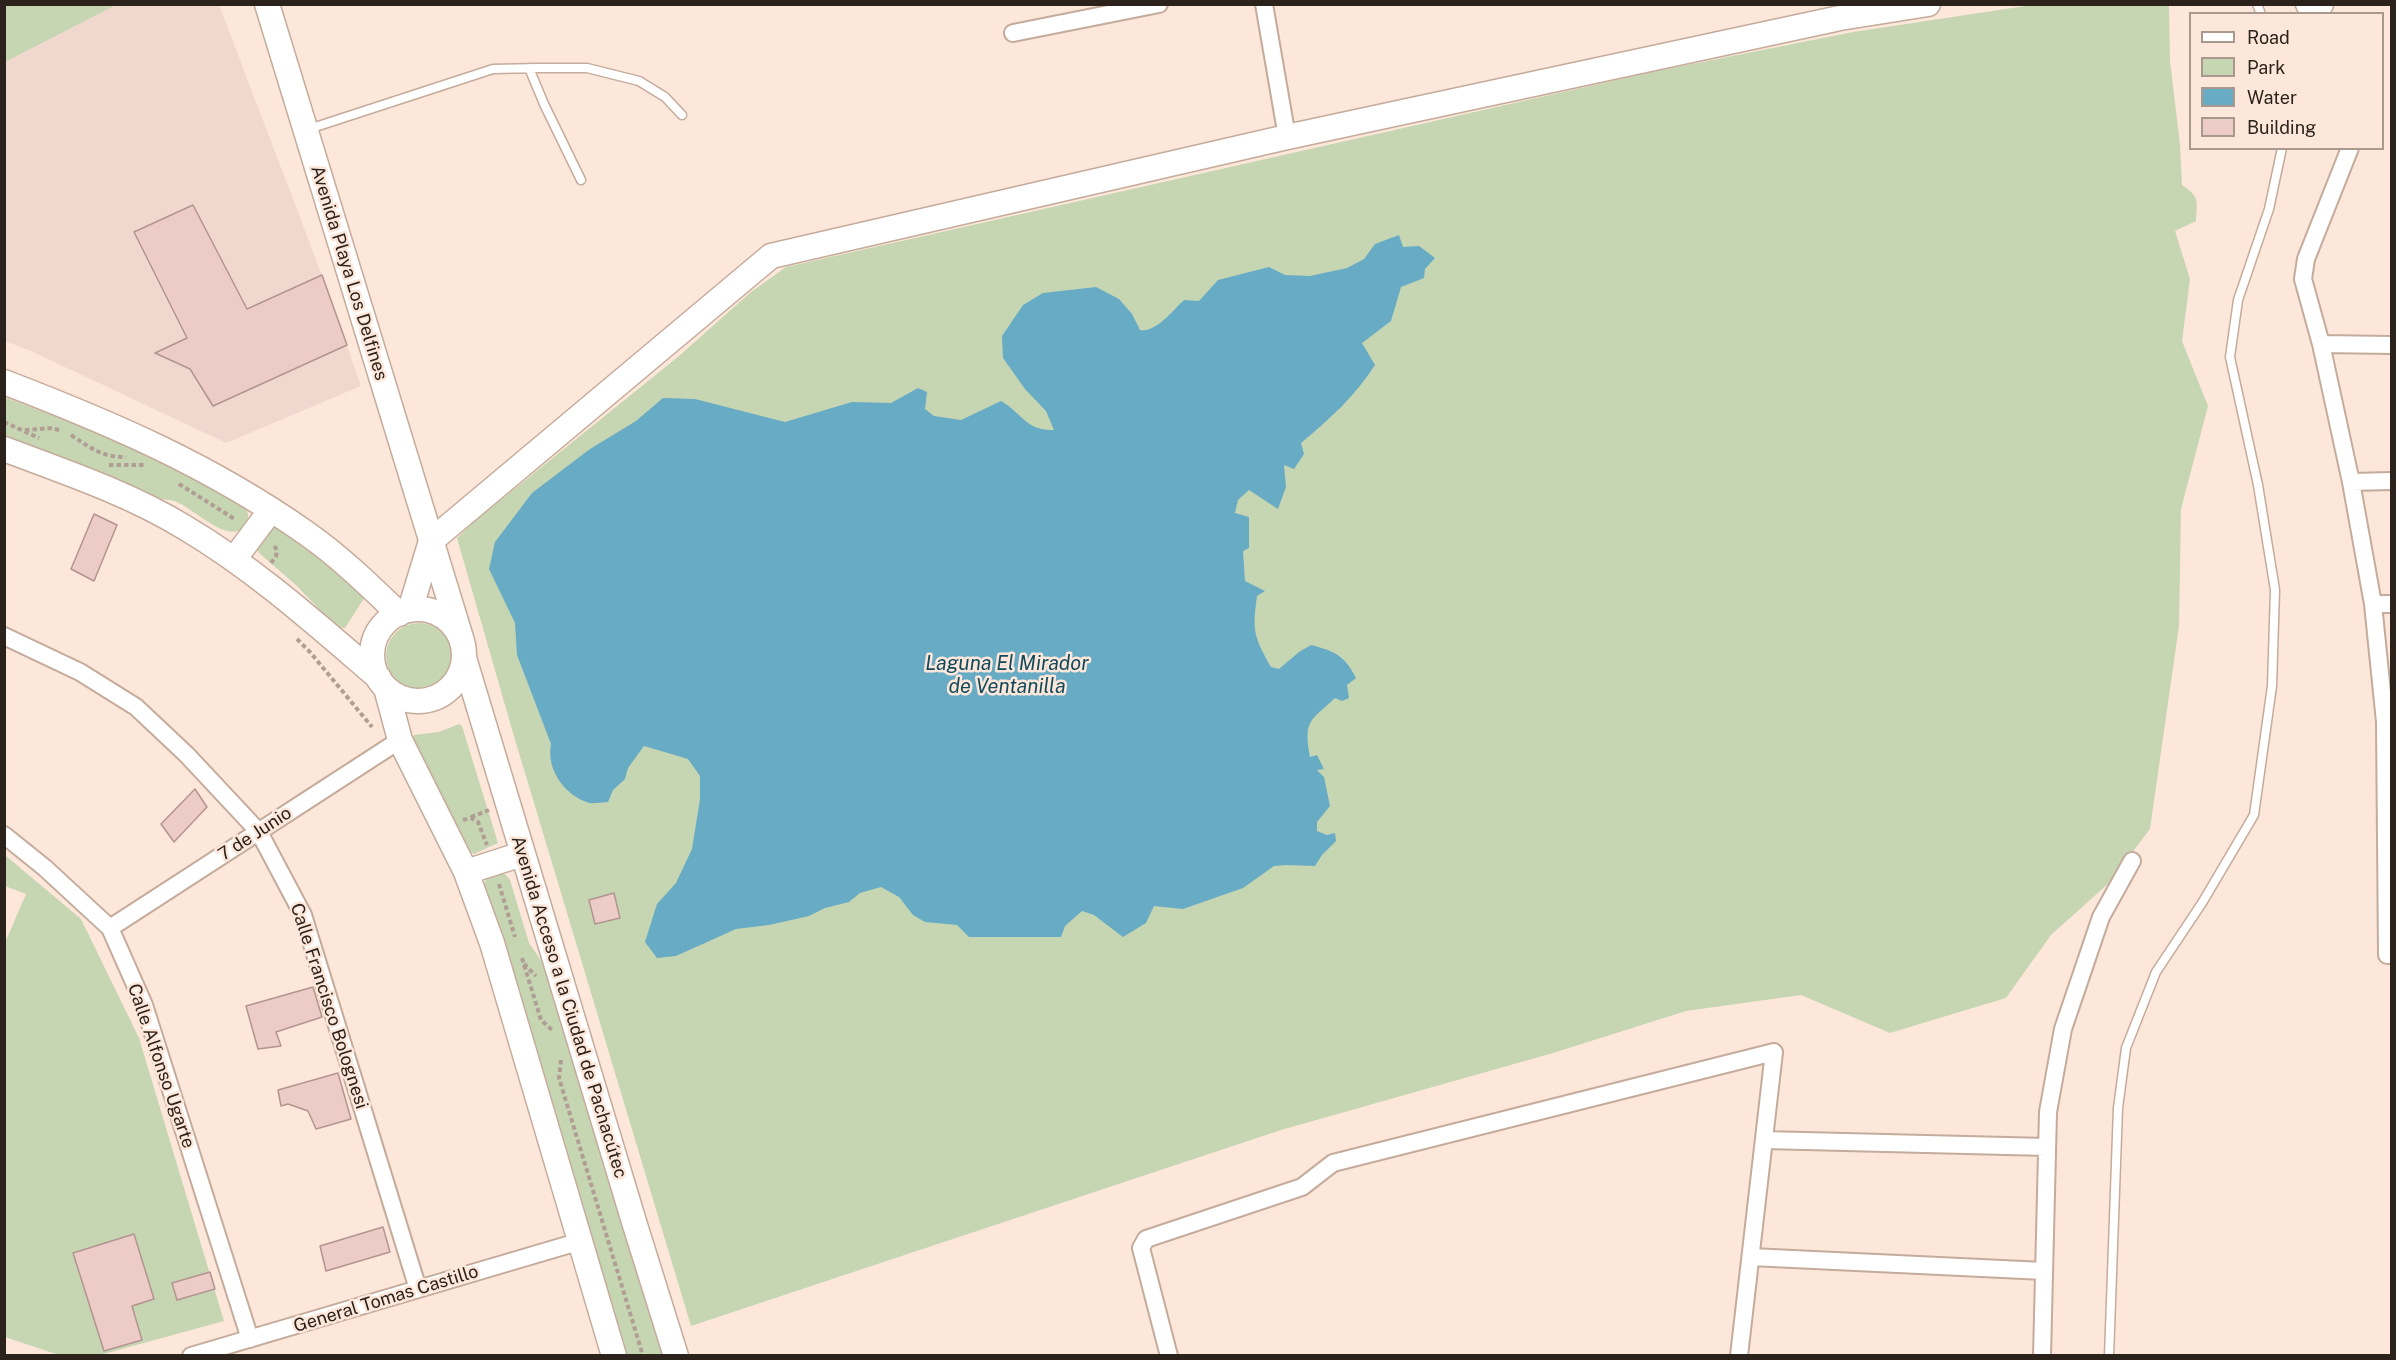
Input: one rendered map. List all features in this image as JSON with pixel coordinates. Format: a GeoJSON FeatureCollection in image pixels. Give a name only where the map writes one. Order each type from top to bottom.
{"type":"FeatureCollection","features":[{"type":"Feature","properties":{"kind":"street","name":"Avenida Playa Los Delfines"},"geometry":{"type":"LineString","coordinates":[[267,4],[463,650]]}},
{"type":"Feature","properties":{"kind":"street"},"geometry":{"type":"LineString","coordinates":[[1013,33],[1159,4]]}},
{"type":"Feature","properties":{"kind":"street"},"geometry":{"type":"LineString","coordinates":[[1264,4],[1287,137]]}},
{"type":"Feature","properties":{"kind":"street"},"geometry":{"type":"LineString","coordinates":[[405,612],[431,541],[771,256],[1838,11],[1928,4]]}},
{"type":"Feature","properties":{"kind":"street"},"geometry":{"type":"LineString","coordinates":[[2349,150],[2306,259],[2303,279],[2321,344],[2351,482],[2373,604],[2388,722],[2387,955],[2391,955]]}},
{"type":"Feature","properties":{"kind":"street"},"geometry":{"type":"LineString","coordinates":[[2321,344],[2391,345]]}},
{"type":"Feature","properties":{"kind":"street"},"geometry":{"type":"LineString","coordinates":[[4,382],[78,410],[174,454],[240,489],[306,533],[405,612]]}},
{"type":"Feature","properties":{"kind":"street"},"geometry":{"type":"LineString","coordinates":[[4,449],[119,493],[182,525],[235,558],[297,607],[382,683],[399,696],[413,700],[428,700],[442,695],[453,685],[461,673],[463,650],[456,629],[436,613],[423,610],[405,612],[386,622],[377,634],[373,649],[373,664],[382,683],[400,740],[466,872],[492,943],[614,1356]]}},
{"type":"Feature","properties":{"kind":"street"},"geometry":{"type":"LineString","coordinates":[[2351,482],[2391,481]]}},
{"type":"Feature","properties":{"kind":"street"},"geometry":{"type":"LineString","coordinates":[[235,558],[271,510]]}},
{"type":"Feature","properties":{"kind":"street"},"geometry":{"type":"LineString","coordinates":[[2373,604],[2391,604]]}},
{"type":"Feature","properties":{"kind":"street","name":"Calle Francisco Bolognesi"},"geometry":{"type":"LineString","coordinates":[[4,636],[80,672],[136,707],[187,756],[259,832],[303,915],[418,1289]]}},
{"type":"Feature","properties":{"kind":"street","name":"Avenida Acceso a la Ciudad de Pachacútec"},"geometry":{"type":"LineString","coordinates":[[463,650],[522,854],[676,1356]]}},
{"type":"Feature","properties":{"kind":"street","name":"7 de Junio"},"geometry":{"type":"LineString","coordinates":[[110,928],[400,740]]}},
{"type":"Feature","properties":{"kind":"street","name":"Calle Alfonso Ugarte"},"geometry":{"type":"LineString","coordinates":[[4,835],[110,928],[144,1005],[250,1340]]}},
{"type":"Feature","properties":{"kind":"street"},"geometry":{"type":"LineString","coordinates":[[466,872],[522,854]]}},
{"type":"Feature","properties":{"kind":"street"},"geometry":{"type":"LineString","coordinates":[[2042,1356],[2048,1112],[2063,1029],[2101,917],[2132,861]]}},
{"type":"Feature","properties":{"kind":"street"},"geometry":{"type":"LineString","coordinates":[[1169,1356],[1141,1248],[1146,1239],[1302,1187],[1333,1163],[1774,1052],[1739,1356]]}},
{"type":"Feature","properties":{"kind":"street"},"geometry":{"type":"LineString","coordinates":[[1764,1140],[2047,1147]]}},
{"type":"Feature","properties":{"kind":"street","name":"General Tomas Castillo"},"geometry":{"type":"LineString","coordinates":[[191,1356],[581,1241]]}},
{"type":"Feature","properties":{"kind":"street"},"geometry":{"type":"LineString","coordinates":[[1751,1257],[2044,1271]]}},
{"type":"Feature","properties":{"kind":"lane"},"geometry":{"type":"LineString","coordinates":[[529,68],[580,180]]}},
{"type":"Feature","properties":{"kind":"lane"},"geometry":{"type":"LineString","coordinates":[[305,130],[493,69],[587,68],[639,81],[665,97],[682,115]]}},
{"type":"Feature","properties":{"kind":"lane"},"geometry":{"type":"LineString","coordinates":[[2109,1356],[2118,1108],[2126,1048],[2156,972],[2202,903],[2254,815],[2272,686],[2275,590],[2258,485],[2230,357],[2238,300],[2269,209],[2282,150]]}},
{"type":"Feature","properties":{"kind":"path"},"geometry":{"type":"LineString","coordinates":[[24,430],[53,428],[73,435],[83,445],[110,457],[128,457],[148,465]]}},
{"type":"Feature","properties":{"kind":"path"},"geometry":{"type":"LineString","coordinates":[[457,823],[467,818],[478,822],[517,942]]}},
{"type":"Feature","properties":{"kind":"path"},"geometry":{"type":"LineString","coordinates":[[520,953],[541,1020],[551,1028],[555,1038]]}},
{"type":"Feature","properties":{"kind":"path"},"geometry":{"type":"LineString","coordinates":[[561,1059],[559,1078],[643,1356]]}},
{"type":"Feature","properties":{"kind":"shaded area"},"geometry":{"type":"Polygon","coordinates":[[[116,5],[219,5],[322,275],[361,386],[226,443],[31,351],[5,341],[4,62],[116,5]]]}},
{"type":"Feature","properties":{"kind":"green space"},"geometry":{"type":"Polygon","coordinates":[[[5,4],[116,4],[116,5],[5,62],[5,4]]]}},
{"type":"Feature","properties":{"kind":"green space"},"geometry":{"type":"Polygon","coordinates":[[[2032,5],[2169,5],[2170,61],[2180,144],[2182,185],[2195,196],[2197,204],[2196,221],[2175,231],[2190,279],[2182,341],[2208,406],[2181,509],[2179,626],[2150,829],[2109,883],[2051,935],[2006,998],[1890,1033],[1801,995],[1686,1011],[1553,1053],[1281,1130],[691,1326],[513,733],[457,538],[476,520],[679,356],[751,292],[786,267],[1652,72],[1853,32],[2032,5]]]}},
{"type":"Feature","properties":{"kind":"green space"},"geometry":{"type":"Polygon","coordinates":[[[4,397],[158,456],[245,507],[248,515],[246,524],[239,530],[231,532],[221,529],[182,504],[165,499],[150,499],[5,438],[4,397]]]}},
{"type":"Feature","properties":{"kind":"green space"},"geometry":{"type":"Polygon","coordinates":[[[274,524],[319,555],[365,597],[345,628],[336,627],[297,586],[258,552],[256,548],[274,524]]]}},
{"type":"Feature","properties":{"kind":"green space"},"geometry":{"type":"Polygon","coordinates":[[[419,623],[432,625],[447,638],[452,656],[450,669],[437,684],[419,689],[406,687],[391,674],[386,656],[388,643],[401,628],[419,623]]]}},
{"type":"Feature","properties":{"kind":"green space"},"geometry":{"type":"Polygon","coordinates":[[[459,724],[462,726],[498,843],[474,854],[412,739],[414,735],[439,732],[459,724]]]}},
{"type":"Feature","properties":{"kind":"green space"},"geometry":{"type":"Polygon","coordinates":[[[5,855],[81,919],[139,1038],[224,1321],[100,1355],[59,1355],[5,1337],[4,945],[26,894],[5,886],[5,855]]]}},
{"type":"Feature","properties":{"kind":"green space"},"geometry":{"type":"Polygon","coordinates":[[[503,872],[510,880],[529,943],[547,969],[665,1353],[626,1355],[484,886],[487,875],[503,872]]]}},
{"type":"Feature","properties":{"kind":"water","name":"Laguna El Mirador de Ventanilla"},"geometry":{"type":"Polygon","coordinates":[[[1399,235],[1403,247],[1419,246],[1435,258],[1425,269],[1424,278],[1401,287],[1391,321],[1362,343],[1375,365],[1341,407],[1301,443],[1304,454],[1294,469],[1284,465],[1286,487],[1278,509],[1249,490],[1238,500],[1235,513],[1249,517],[1249,548],[1243,551],[1245,581],[1265,591],[1257,596],[1255,626],[1258,641],[1271,667],[1279,669],[1311,645],[1327,650],[1343,659],[1356,678],[1347,685],[1349,698],[1342,701],[1335,698],[1315,717],[1309,728],[1310,757],[1317,755],[1324,769],[1317,770],[1324,777],[1330,806],[1317,822],[1317,831],[1327,835],[1335,833],[1336,841],[1315,866],[1274,866],[1243,888],[1183,909],[1154,906],[1146,923],[1123,937],[1094,915],[1082,911],[1065,926],[1061,937],[969,937],[957,925],[925,922],[913,915],[899,897],[881,887],[860,893],[849,902],[825,908],[809,916],[769,925],[736,929],[676,956],[657,958],[645,942],[657,904],[676,883],[692,849],[700,799],[700,776],[688,759],[644,746],[628,768],[625,779],[613,790],[608,802],[589,803],[572,794],[554,772],[551,763],[551,744],[517,655],[515,623],[489,569],[495,542],[532,493],[590,449],[636,421],[663,398],[695,399],[785,422],[852,402],[891,403],[918,388],[927,392],[925,409],[934,416],[961,420],[1001,401],[1037,428],[1054,430],[1046,411],[1025,389],[1003,358],[1002,336],[1023,305],[1043,293],[1096,287],[1119,299],[1132,314],[1140,330],[1146,330],[1164,320],[1184,300],[1199,301],[1218,280],[1269,267],[1285,275],[1310,276],[1347,268],[1364,259],[1375,244],[1399,235]]]}},
{"type":"Feature","properties":{"kind":"building"},"geometry":{"type":"Polygon","coordinates":[[[193,205],[247,309],[322,275],[347,345],[213,406],[190,369],[155,353],[187,338],[134,232],[193,205]]]}},
{"type":"Feature","properties":{"kind":"building"},"geometry":{"type":"Polygon","coordinates":[[[94,514],[117,525],[94,581],[71,569],[94,514]]]}},
{"type":"Feature","properties":{"kind":"building"},"geometry":{"type":"Polygon","coordinates":[[[195,789],[207,807],[174,842],[161,824],[195,789]]]}},
{"type":"Feature","properties":{"kind":"building"},"geometry":{"type":"Polygon","coordinates":[[[614,893],[620,918],[595,924],[589,900],[614,893]]]}},
{"type":"Feature","properties":{"kind":"building"},"geometry":{"type":"Polygon","coordinates":[[[313,987],[322,1017],[276,1032],[281,1046],[258,1049],[246,1006],[313,987]]]}},
{"type":"Feature","properties":{"kind":"building"},"geometry":{"type":"Polygon","coordinates":[[[338,1073],[351,1119],[316,1129],[308,1111],[288,1104],[281,1106],[278,1090],[338,1073]]]}},
{"type":"Feature","properties":{"kind":"building"},"geometry":{"type":"Polygon","coordinates":[[[383,1227],[390,1252],[326,1271],[320,1246],[383,1227]]]}},
{"type":"Feature","properties":{"kind":"building"},"geometry":{"type":"Polygon","coordinates":[[[134,1234],[154,1299],[132,1306],[142,1340],[104,1351],[73,1253],[134,1234]]]}},
{"type":"Feature","properties":{"kind":"building"},"geometry":{"type":"Polygon","coordinates":[[[210,1272],[215,1289],[177,1300],[172,1283],[210,1272]]]}}]}
